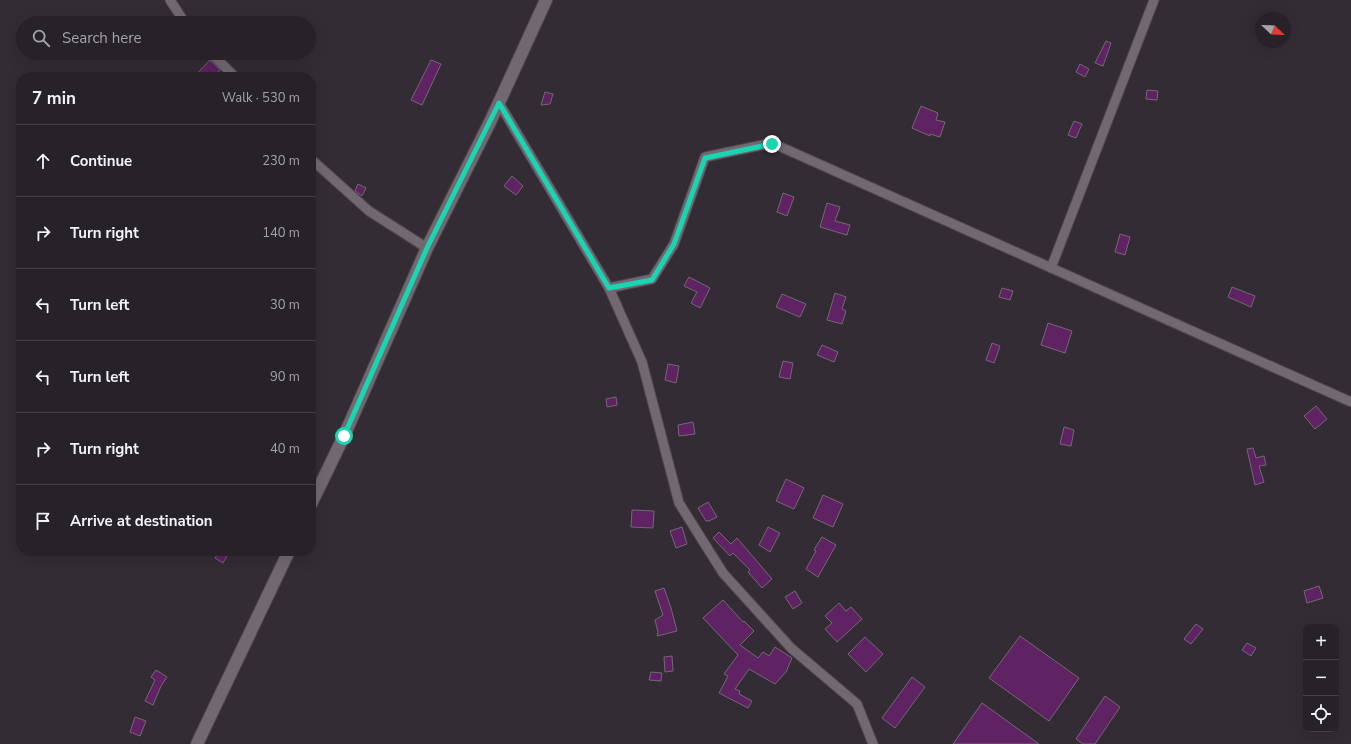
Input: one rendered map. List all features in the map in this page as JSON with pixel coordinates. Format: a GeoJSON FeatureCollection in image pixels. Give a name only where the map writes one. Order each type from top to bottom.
{"type":"FeatureCollection","features":[{"type":"Feature","properties":{"kind":"main road"},"geometry":{"type":"LineString","coordinates":[[316,494],[344,436],[427,248],[499,103],[546,0]]}},
{"type":"Feature","properties":{"kind":"main road"},"geometry":{"type":"LineString","coordinates":[[197,744],[287,556]]}},
{"type":"Feature","properties":{"kind":"street"},"geometry":{"type":"LineString","coordinates":[[170,0],[180,16]]}},
{"type":"Feature","properties":{"kind":"street"},"geometry":{"type":"LineString","coordinates":[[1051,268],[1154,0]]}},
{"type":"Feature","properties":{"kind":"street"},"geometry":{"type":"LineString","coordinates":[[218,60],[230,72]]}},
{"type":"Feature","properties":{"kind":"street"},"geometry":{"type":"LineString","coordinates":[[499,103],[609,288],[642,362],[679,503],[729,579],[791,648],[858,704],[873,744]]}},
{"type":"Feature","properties":{"kind":"street"},"geometry":{"type":"LineString","coordinates":[[609,288],[652,280],[674,244],[705,158],[772,144],[1351,402]]}},
{"type":"Feature","properties":{"kind":"street"},"geometry":{"type":"LineString","coordinates":[[316,164],[369,212],[427,248]]}},
{"type":"Feature","properties":{"kind":"building"},"geometry":{"type":"Polygon","coordinates":[[[1106,41],[1111,43],[1103,66],[1095,63],[1106,41]]]}},
{"type":"Feature","properties":{"kind":"building"},"geometry":{"type":"Polygon","coordinates":[[[210,60],[220,70],[218,72],[199,72],[210,60]]]}},
{"type":"Feature","properties":{"kind":"building"},"geometry":{"type":"Polygon","coordinates":[[[431,60],[441,64],[422,105],[411,100],[431,60]]]}},
{"type":"Feature","properties":{"kind":"building"},"geometry":{"type":"Polygon","coordinates":[[[1080,64],[1089,69],[1085,77],[1076,72],[1080,64]]]}},
{"type":"Feature","properties":{"kind":"building"},"geometry":{"type":"Polygon","coordinates":[[[1147,90],[1158,91],[1157,100],[1146,99],[1147,90]]]}},
{"type":"Feature","properties":{"kind":"building"},"geometry":{"type":"Polygon","coordinates":[[[545,92],[553,94],[550,104],[541,105],[545,92]]]}},
{"type":"Feature","properties":{"kind":"building"},"geometry":{"type":"Polygon","coordinates":[[[921,106],[938,113],[936,120],[945,122],[940,137],[930,134],[930,136],[912,128],[921,106]]]}},
{"type":"Feature","properties":{"kind":"building"},"geometry":{"type":"Polygon","coordinates":[[[1074,121],[1082,124],[1076,138],[1068,135],[1074,121]]]}},
{"type":"Feature","properties":{"kind":"building"},"geometry":{"type":"Polygon","coordinates":[[[512,176],[523,186],[516,195],[504,186],[512,176]]]}},
{"type":"Feature","properties":{"kind":"building"},"geometry":{"type":"Polygon","coordinates":[[[358,184],[366,188],[362,196],[355,191],[358,184]]]}},
{"type":"Feature","properties":{"kind":"building"},"geometry":{"type":"Polygon","coordinates":[[[783,193],[794,197],[787,216],[777,212],[783,193]]]}},
{"type":"Feature","properties":{"kind":"building"},"geometry":{"type":"Polygon","coordinates":[[[827,203],[840,207],[835,221],[850,225],[847,235],[820,227],[827,203]]]}},
{"type":"Feature","properties":{"kind":"building"},"geometry":{"type":"Polygon","coordinates":[[[1120,234],[1130,237],[1125,255],[1115,252],[1120,234]]]}},
{"type":"Feature","properties":{"kind":"building"},"geometry":{"type":"Polygon","coordinates":[[[689,277],[710,288],[700,308],[691,303],[697,292],[684,286],[689,277]]]}},
{"type":"Feature","properties":{"kind":"building"},"geometry":{"type":"Polygon","coordinates":[[[1232,287],[1255,296],[1251,307],[1228,297],[1232,287]]]}},
{"type":"Feature","properties":{"kind":"building"},"geometry":{"type":"Polygon","coordinates":[[[1002,288],[1013,291],[1010,300],[999,297],[1002,288]]]}},
{"type":"Feature","properties":{"kind":"building"},"geometry":{"type":"Polygon","coordinates":[[[835,293],[846,297],[842,309],[846,311],[842,324],[827,320],[835,293]]]}},
{"type":"Feature","properties":{"kind":"building"},"geometry":{"type":"Polygon","coordinates":[[[782,294],[806,304],[800,317],[776,307],[782,294]]]}},
{"type":"Feature","properties":{"kind":"building"},"geometry":{"type":"Polygon","coordinates":[[[1048,323],[1072,331],[1065,353],[1041,345],[1048,323]]]}},
{"type":"Feature","properties":{"kind":"building"},"geometry":{"type":"Polygon","coordinates":[[[992,343],[1000,346],[994,363],[986,360],[992,343]]]}},
{"type":"Feature","properties":{"kind":"building"},"geometry":{"type":"Polygon","coordinates":[[[822,345],[838,352],[834,362],[817,355],[822,345]]]}},
{"type":"Feature","properties":{"kind":"building"},"geometry":{"type":"Polygon","coordinates":[[[783,361],[793,363],[790,379],[779,377],[783,361]]]}},
{"type":"Feature","properties":{"kind":"building"},"geometry":{"type":"Polygon","coordinates":[[[668,364],[679,366],[676,383],[665,380],[668,364]]]}},
{"type":"Feature","properties":{"kind":"building"},"geometry":{"type":"Polygon","coordinates":[[[616,397],[617,405],[607,407],[606,399],[616,397]]]}},
{"type":"Feature","properties":{"kind":"building"},"geometry":{"type":"Polygon","coordinates":[[[1316,406],[1327,419],[1315,429],[1304,416],[1316,406]]]}},
{"type":"Feature","properties":{"kind":"building"},"geometry":{"type":"Polygon","coordinates":[[[693,422],[695,434],[679,436],[678,425],[693,422]]]}},
{"type":"Feature","properties":{"kind":"building"},"geometry":{"type":"Polygon","coordinates":[[[1064,427],[1074,430],[1071,446],[1060,444],[1064,427]]]}},
{"type":"Feature","properties":{"kind":"building"},"geometry":{"type":"Polygon","coordinates":[[[1253,448],[1256,458],[1264,456],[1266,465],[1259,466],[1264,482],[1255,485],[1247,449],[1253,448]]]}},
{"type":"Feature","properties":{"kind":"building"},"geometry":{"type":"Polygon","coordinates":[[[786,479],[804,488],[794,509],[776,501],[786,479]]]}},
{"type":"Feature","properties":{"kind":"building"},"geometry":{"type":"Polygon","coordinates":[[[823,495],[843,504],[833,527],[813,518],[823,495]]]}},
{"type":"Feature","properties":{"kind":"building"},"geometry":{"type":"Polygon","coordinates":[[[708,502],[717,517],[706,521],[698,508],[708,502]]]}},
{"type":"Feature","properties":{"kind":"building"},"geometry":{"type":"Polygon","coordinates":[[[632,510],[654,511],[653,528],[631,527],[632,510]]]}},
{"type":"Feature","properties":{"kind":"building"},"geometry":{"type":"Polygon","coordinates":[[[682,527],[687,544],[676,548],[670,531],[682,527]]]}},
{"type":"Feature","properties":{"kind":"building"},"geometry":{"type":"Polygon","coordinates":[[[768,527],[780,533],[770,552],[759,545],[768,527]]]}},
{"type":"Feature","properties":{"kind":"building"},"geometry":{"type":"Polygon","coordinates":[[[719,532],[731,544],[737,538],[772,579],[762,588],[748,572],[750,570],[733,553],[730,556],[713,538],[719,532]]]}},
{"type":"Feature","properties":{"kind":"building"},"geometry":{"type":"Polygon","coordinates":[[[822,537],[836,545],[818,577],[806,569],[816,551],[814,550],[822,537]]]}},
{"type":"Feature","properties":{"kind":"building"},"geometry":{"type":"Polygon","coordinates":[[[216,556],[227,556],[223,563],[215,558],[216,556]]]}},
{"type":"Feature","properties":{"kind":"building"},"geometry":{"type":"Polygon","coordinates":[[[1319,586],[1323,598],[1307,603],[1304,591],[1319,586]]]}},
{"type":"Feature","properties":{"kind":"building"},"geometry":{"type":"Polygon","coordinates":[[[664,588],[677,631],[657,636],[658,632],[655,620],[663,615],[655,591],[664,588]]]}},
{"type":"Feature","properties":{"kind":"building"},"geometry":{"type":"Polygon","coordinates":[[[795,591],[802,603],[793,609],[785,597],[795,591]]]}},
{"type":"Feature","properties":{"kind":"building"},"geometry":{"type":"Polygon","coordinates":[[[723,600],[743,622],[744,621],[754,631],[740,645],[758,658],[763,652],[769,656],[775,647],[792,658],[786,672],[775,684],[749,669],[735,689],[740,691],[739,694],[752,701],[748,708],[719,693],[728,676],[724,674],[738,655],[703,618],[723,600]]]}},
{"type":"Feature","properties":{"kind":"building"},"geometry":{"type":"Polygon","coordinates":[[[839,603],[846,611],[851,607],[862,619],[837,642],[825,629],[832,623],[825,616],[839,603]]]}},
{"type":"Feature","properties":{"kind":"building"},"geometry":{"type":"Polygon","coordinates":[[[1196,624],[1203,629],[1191,644],[1184,639],[1196,624]]]}},
{"type":"Feature","properties":{"kind":"building"},"geometry":{"type":"Polygon","coordinates":[[[1020,636],[1079,678],[1049,721],[989,678],[1020,636]]]}},
{"type":"Feature","properties":{"kind":"building"},"geometry":{"type":"Polygon","coordinates":[[[865,637],[883,654],[866,672],[848,654],[865,637]]]}},
{"type":"Feature","properties":{"kind":"building"},"geometry":{"type":"Polygon","coordinates":[[[1247,643],[1256,648],[1251,656],[1242,650],[1247,643]]]}},
{"type":"Feature","properties":{"kind":"building"},"geometry":{"type":"Polygon","coordinates":[[[672,656],[673,671],[665,672],[664,657],[672,656]]]}},
{"type":"Feature","properties":{"kind":"building"},"geometry":{"type":"Polygon","coordinates":[[[156,670],[167,677],[161,686],[153,705],[145,701],[155,680],[151,677],[156,670]]]}},
{"type":"Feature","properties":{"kind":"building"},"geometry":{"type":"Polygon","coordinates":[[[651,672],[662,673],[661,681],[649,680],[651,672]]]}},
{"type":"Feature","properties":{"kind":"building"},"geometry":{"type":"Polygon","coordinates":[[[912,677],[925,687],[895,728],[882,718],[912,677]]]}},
{"type":"Feature","properties":{"kind":"building"},"geometry":{"type":"Polygon","coordinates":[[[1105,696],[1120,707],[1095,744],[1083,744],[1076,739],[1105,696]]]}},
{"type":"Feature","properties":{"kind":"building"},"geometry":{"type":"Polygon","coordinates":[[[982,703],[1039,744],[953,744],[982,703]]]}},
{"type":"Feature","properties":{"kind":"building"},"geometry":{"type":"Polygon","coordinates":[[[135,717],[146,721],[140,736],[130,732],[135,717]]]}},
{"type":"Feature","properties":{"kind":"route"},"geometry":{"type":"LineString","coordinates":[[344,436],[427,248],[499,103],[609,288],[652,280],[674,244],[705,158],[772,144]]}}]}
